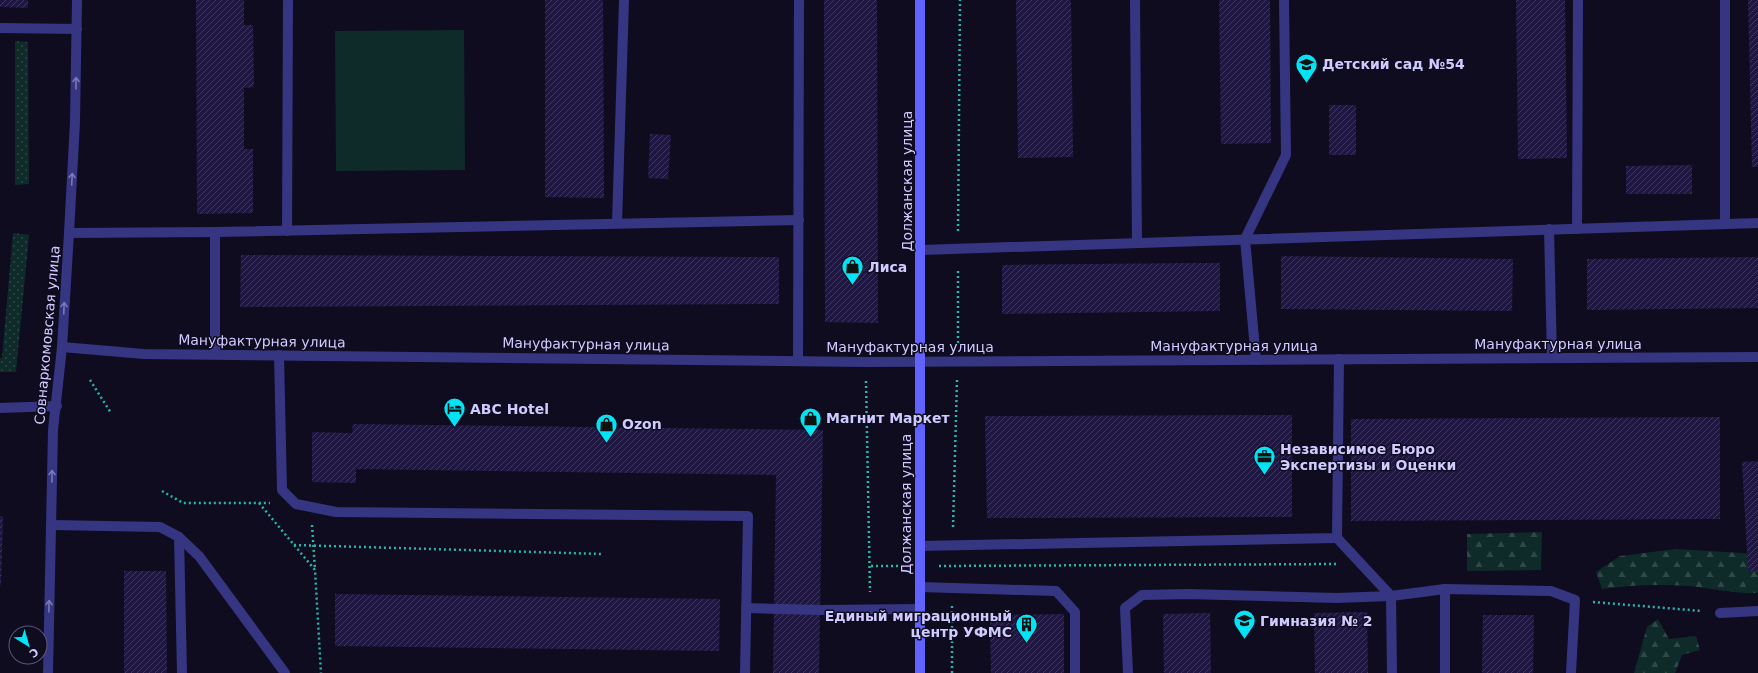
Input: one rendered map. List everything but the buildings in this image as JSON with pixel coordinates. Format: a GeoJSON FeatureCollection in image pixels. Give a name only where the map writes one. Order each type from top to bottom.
{"type":"FeatureCollection","features":[{"type":"Feature","properties":{"kind":"main road","name":"Должанская улица"},"geometry":{"type":"LineString","coordinates":[[920,0],[920,673]]}},
{"type":"Feature","properties":{"kind":"street","name":"Совнаркомовская улица"},"geometry":{"type":"LineString","coordinates":[[48,673],[53,430],[57,406],[62,347],[69,233],[75,122],[78,0]]}},
{"type":"Feature","properties":{"kind":"street"},"geometry":{"type":"LineString","coordinates":[[287,231],[288,0]]}},
{"type":"Feature","properties":{"kind":"street"},"geometry":{"type":"LineString","coordinates":[[617,224],[624,0]]}},
{"type":"Feature","properties":{"kind":"street"},"geometry":{"type":"LineString","coordinates":[[798,361],[799,0]]}},
{"type":"Feature","properties":{"kind":"street"},"geometry":{"type":"LineString","coordinates":[[1135,0],[1137,243]]}},
{"type":"Feature","properties":{"kind":"street"},"geometry":{"type":"LineString","coordinates":[[1256,360],[1245,240],[1286,155],[1284,0]]}},
{"type":"Feature","properties":{"kind":"street"},"geometry":{"type":"LineString","coordinates":[[1577,229],[1578,0]]}},
{"type":"Feature","properties":{"kind":"street"},"geometry":{"type":"LineString","coordinates":[[1724,0],[1725,224]]}},
{"type":"Feature","properties":{"kind":"street"},"geometry":{"type":"LineString","coordinates":[[0,28],[77,29]]}},
{"type":"Feature","properties":{"kind":"street"},"geometry":{"type":"LineString","coordinates":[[69,233],[287,231],[799,220]]}},
{"type":"Feature","properties":{"kind":"street"},"geometry":{"type":"LineString","coordinates":[[921,250],[1758,223]]}},
{"type":"Feature","properties":{"kind":"street"},"geometry":{"type":"LineString","coordinates":[[1549,229],[1552,358]]}},
{"type":"Feature","properties":{"kind":"street"},"geometry":{"type":"LineString","coordinates":[[215,232],[215,354]]}},
{"type":"Feature","properties":{"kind":"street","name":"Мануфактурная улица"},"geometry":{"type":"LineString","coordinates":[[62,347],[144,354],[866,362],[1758,357]]}},
{"type":"Feature","properties":{"kind":"street"},"geometry":{"type":"LineString","coordinates":[[280,355],[282,490],[296,504],[336,512],[748,516],[745,673]]}},
{"type":"Feature","properties":{"kind":"street"},"geometry":{"type":"LineString","coordinates":[[1340,359],[1337,538],[1391,596],[1392,673]]}},
{"type":"Feature","properties":{"kind":"street"},"geometry":{"type":"LineString","coordinates":[[0,408],[57,406]]}},
{"type":"Feature","properties":{"kind":"street"},"geometry":{"type":"LineString","coordinates":[[51,525],[160,527],[179,537],[199,556],[283,672]]}},
{"type":"Feature","properties":{"kind":"street"},"geometry":{"type":"LineString","coordinates":[[179,537],[182,673]]}},
{"type":"Feature","properties":{"kind":"street"},"geometry":{"type":"LineString","coordinates":[[920,546],[1337,538]]}},
{"type":"Feature","properties":{"kind":"street"},"geometry":{"type":"LineString","coordinates":[[920,587],[1056,591],[1075,612],[1076,673]]}},
{"type":"Feature","properties":{"kind":"street"},"geometry":{"type":"LineString","coordinates":[[1445,589],[1445,673]]}},
{"type":"Feature","properties":{"kind":"street"},"geometry":{"type":"LineString","coordinates":[[1128,673],[1125,608],[1142,595],[1188,594],[1337,598],[1391,596],[1445,589],[1551,591],[1575,600],[1571,673]]}},
{"type":"Feature","properties":{"kind":"street"},"geometry":{"type":"LineString","coordinates":[[746,608],[920,609]]}},
{"type":"Feature","properties":{"kind":"street"},"geometry":{"type":"LineString","coordinates":[[1720,613],[1758,611]]}},
{"type":"Feature","properties":{"kind":"path"},"geometry":{"type":"LineString","coordinates":[[866,362],[871,566],[870,609]]}},
{"type":"Feature","properties":{"kind":"path"},"geometry":{"type":"LineString","coordinates":[[90,380],[111,413]]}},
{"type":"Feature","properties":{"kind":"path"},"geometry":{"type":"LineString","coordinates":[[162,491],[183,503],[259,503],[315,570]]}},
{"type":"Feature","properties":{"kind":"path"},"geometry":{"type":"LineString","coordinates":[[311,507],[321,673]]}},
{"type":"Feature","properties":{"kind":"path"},"geometry":{"type":"LineString","coordinates":[[294,545],[602,554]]}},
{"type":"Feature","properties":{"kind":"path"},"geometry":{"type":"LineString","coordinates":[[871,566],[954,567],[1360,563]]}},
{"type":"Feature","properties":{"kind":"path"},"geometry":{"type":"LineString","coordinates":[[952,673],[951,609],[953,588]]}},
{"type":"Feature","properties":{"kind":"path"},"geometry":{"type":"LineString","coordinates":[[1603,603],[1720,613]]}},
{"type":"Feature","properties":{"kind":"green space"},"geometry":{"type":"Polygon","coordinates":[[[464,30],[465,170],[336,171],[335,31],[464,30]]]}},
{"type":"Feature","properties":{"kind":"green space"},"geometry":{"type":"Polygon","coordinates":[[[15,41],[28,42],[29,184],[15,185],[15,41]]]}},
{"type":"Feature","properties":{"kind":"green space"},"geometry":{"type":"Polygon","coordinates":[[[13,233],[29,235],[16,372],[0,372],[0,358],[2,358],[13,233]]]}},
{"type":"Feature","properties":{"kind":"green space"},"geometry":{"type":"Polygon","coordinates":[[[1542,532],[1541,570],[1467,571],[1467,534],[1542,532]]]}},
{"type":"Feature","properties":{"kind":"green space"},"geometry":{"type":"Polygon","coordinates":[[[1676,549],[1758,554],[1758,593],[1740,593],[1688,586],[1666,585],[1602,589],[1596,572],[1620,556],[1676,549]]]}},
{"type":"Feature","properties":{"kind":"green space"},"geometry":{"type":"Polygon","coordinates":[[[1658,619],[1669,639],[1696,636],[1700,650],[1682,655],[1675,673],[1634,673],[1647,627],[1658,619]]]}},
{"type":"Feature","properties":{"kind":"place","name":"Детский сад №54"},"geometry":{"type":"Point","coordinates":[1307,84]}},
{"type":"Feature","properties":{"kind":"place","name":"Лиса"},"geometry":{"type":"Point","coordinates":[853,286]}},
{"type":"Feature","properties":{"kind":"place","name":"ABC Hotel"},"geometry":{"type":"Point","coordinates":[455,428]}},
{"type":"Feature","properties":{"kind":"place","name":"Магнит Маркет"},"geometry":{"type":"Point","coordinates":[810,438]}},
{"type":"Feature","properties":{"kind":"place","name":"Ozon"},"geometry":{"type":"Point","coordinates":[606,444]}},
{"type":"Feature","properties":{"kind":"place","name":"Независимое Бюро Экспертизы и Оценки"},"geometry":{"type":"Point","coordinates":[1264,476]}},
{"type":"Feature","properties":{"kind":"place","name":"Гимназия № 2"},"geometry":{"type":"Point","coordinates":[1244,640]}},
{"type":"Feature","properties":{"kind":"place","name":"Единый миграционный центр УФМС"},"geometry":{"type":"Point","coordinates":[1027,644]}}]}
